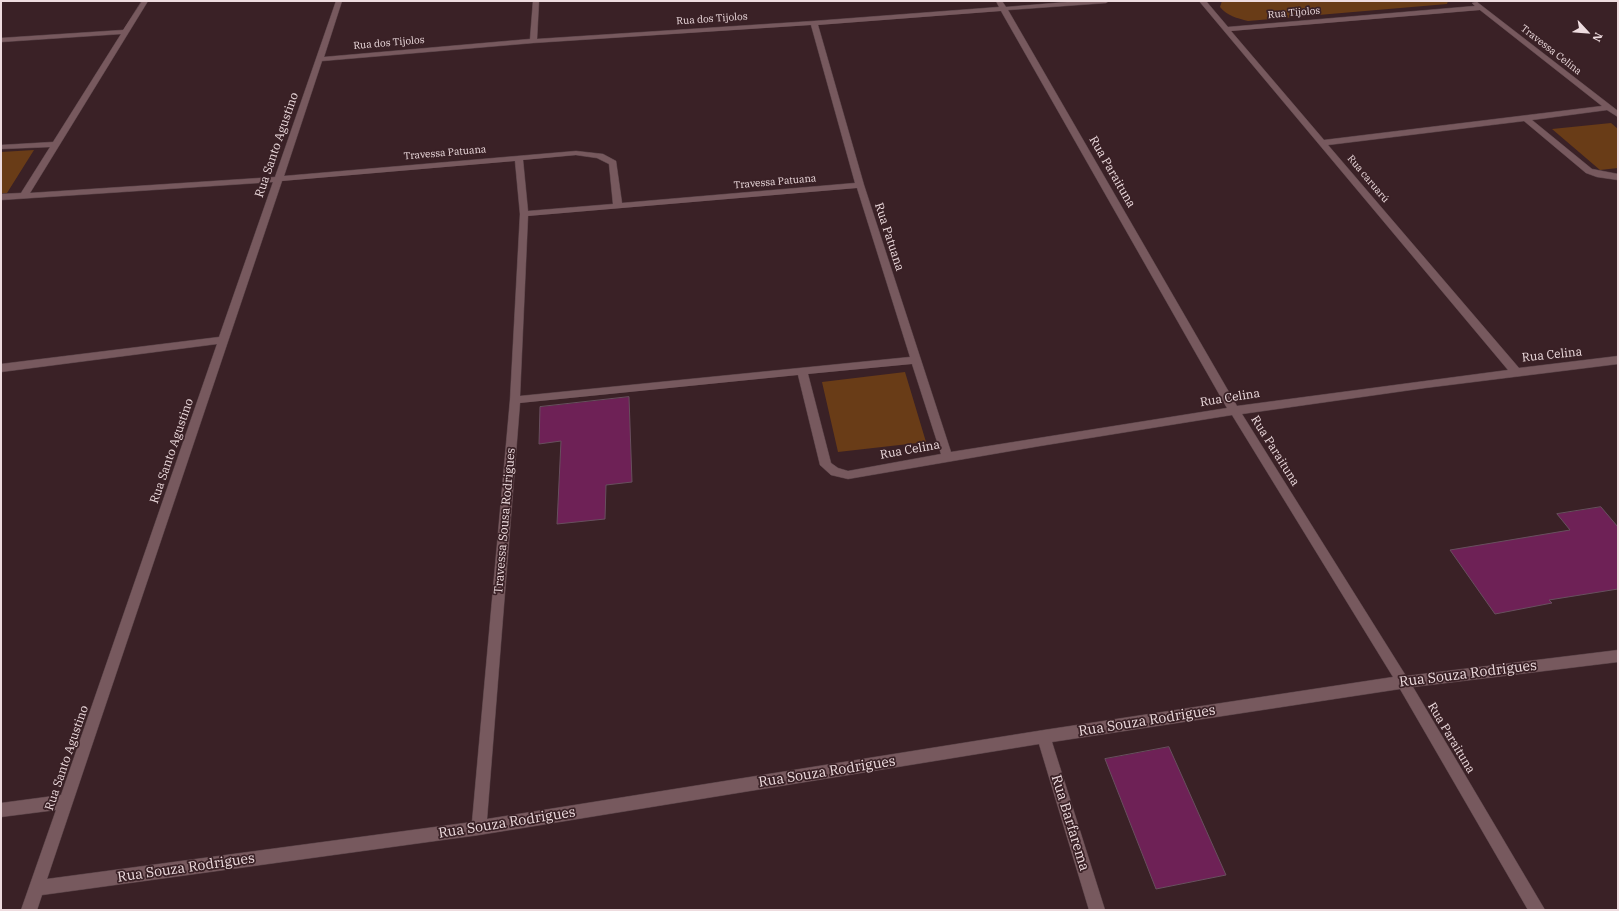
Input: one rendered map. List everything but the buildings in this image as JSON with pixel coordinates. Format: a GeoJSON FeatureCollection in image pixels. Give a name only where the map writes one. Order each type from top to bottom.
{"type":"FeatureCollection","features":[{"type":"Feature","properties":{"kind":"street"},"geometry":{"type":"LineString","coordinates":[[24,195],[145,1]]}},
{"type":"Feature","properties":{"kind":"street","name":"Rua Santo Agustino"},"geometry":{"type":"LineString","coordinates":[[29,910],[340,1]]}},
{"type":"Feature","properties":{"kind":"street"},"geometry":{"type":"LineString","coordinates":[[533,41],[536,1]]}},
{"type":"Feature","properties":{"kind":"street","name":"Rua dos Tijolos"},"geometry":{"type":"LineString","coordinates":[[320,59],[533,41],[814,23],[1001,4],[1106,1]]}},
{"type":"Feature","properties":{"kind":"street","name":"Rua caruarú"},"geometry":{"type":"LineString","coordinates":[[1202,1],[1516,372]]}},
{"type":"Feature","properties":{"kind":"street","name":"Travessa Celina"},"geometry":{"type":"LineString","coordinates":[[1472,1],[1618,115]]}},
{"type":"Feature","properties":{"kind":"street","name":"Rua Paraituna"},"geometry":{"type":"LineString","coordinates":[[1001,4],[1234,410],[1403,682],[1537,910]]}},
{"type":"Feature","properties":{"kind":"street","name":"Rua Tijolos"},"geometry":{"type":"LineString","coordinates":[[1227,29],[1481,8]]}},
{"type":"Feature","properties":{"kind":"street","name":"Rua Patuana"},"geometry":{"type":"LineString","coordinates":[[814,23],[860,185],[947,457]]}},
{"type":"Feature","properties":{"kind":"street"},"geometry":{"type":"LineString","coordinates":[[1,40],[126,32]]}},
{"type":"Feature","properties":{"kind":"street"},"geometry":{"type":"LineString","coordinates":[[1323,143],[1608,108]]}},
{"type":"Feature","properties":{"kind":"street"},"geometry":{"type":"LineString","coordinates":[[1527,119],[1577,162],[1597,174],[1618,177]]}},
{"type":"Feature","properties":{"kind":"street"},"geometry":{"type":"LineString","coordinates":[[1,148],[56,144]]}},
{"type":"Feature","properties":{"kind":"street","name":"Travessa Patuana"},"geometry":{"type":"LineString","coordinates":[[1,198],[24,195],[278,179],[519,158],[590,154],[603,157],[613,163],[618,207]]}},
{"type":"Feature","properties":{"kind":"street","name":"Travessa Sousa Rodrigues"},"geometry":{"type":"LineString","coordinates":[[479,828],[515,400],[524,214],[519,158]]}},
{"type":"Feature","properties":{"kind":"street","name":"Travessa Patuana"},"geometry":{"type":"LineString","coordinates":[[524,214],[860,185]]}},
{"type":"Feature","properties":{"kind":"street"},"geometry":{"type":"LineString","coordinates":[[1,368],[224,340]]}},
{"type":"Feature","properties":{"kind":"street"},"geometry":{"type":"LineString","coordinates":[[515,400],[916,360]]}},
{"type":"Feature","properties":{"kind":"street","name":"Rua Celina"},"geometry":{"type":"LineString","coordinates":[[802,372],[826,465],[835,472],[848,475],[947,457],[1234,410],[1516,372],[1618,360]]}},
{"type":"Feature","properties":{"kind":"street","name":"Rua Souza Rodrigues"},"geometry":{"type":"LineString","coordinates":[[36,888],[479,828],[1044,737],[1403,682],[1618,656]]}},
{"type":"Feature","properties":{"kind":"street","name":"Rua Barfarema"},"geometry":{"type":"LineString","coordinates":[[1044,737],[1097,910]]}},
{"type":"Feature","properties":{"kind":"street"},"geometry":{"type":"LineString","coordinates":[[1,810],[65,802]]}},
{"type":"Feature","properties":{"kind":"shaded area"},"geometry":{"type":"Polygon","coordinates":[[[1222,1],[1448,1],[1447,4],[1248,21],[1226,13],[1220,7],[1222,1]]]}},
{"type":"Feature","properties":{"kind":"shaded area"},"geometry":{"type":"Polygon","coordinates":[[[1611,123],[1618,129],[1618,168],[1600,170],[1552,129],[1611,123]]]}},
{"type":"Feature","properties":{"kind":"shaded area"},"geometry":{"type":"Polygon","coordinates":[[[34,150],[7,193],[1,194],[1,152],[34,150]]]}},
{"type":"Feature","properties":{"kind":"shaded area"},"geometry":{"type":"Polygon","coordinates":[[[905,372],[926,442],[838,452],[822,382],[905,372]]]}}]}
